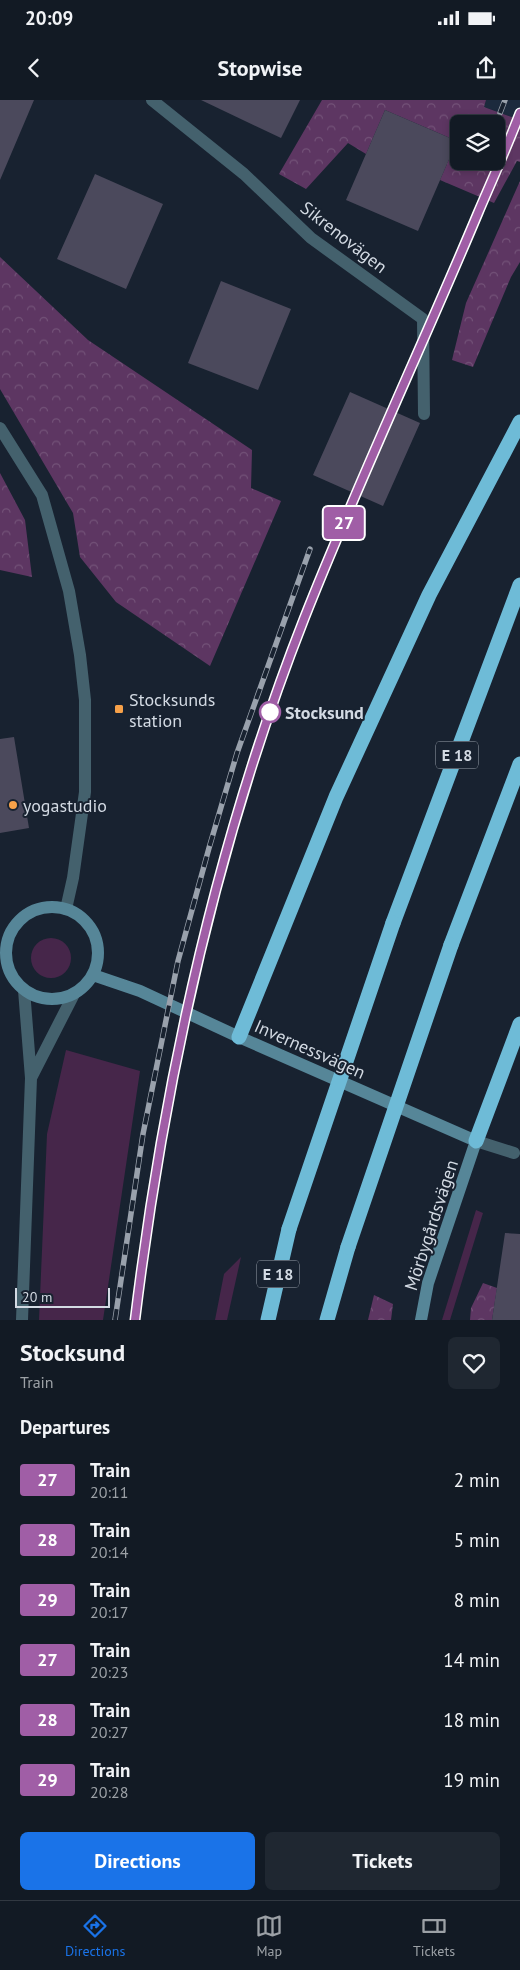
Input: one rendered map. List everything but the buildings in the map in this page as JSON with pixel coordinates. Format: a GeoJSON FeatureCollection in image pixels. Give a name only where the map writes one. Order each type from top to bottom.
{"type":"FeatureCollection","features":[{"type":"Feature","properties":{"kind":"highway"},"geometry":{"type":"LineString","coordinates":[[239,1037],[336,797],[429,595],[520,422]]}},
{"type":"Feature","properties":{"kind":"highway","name":"E 18"},"geometry":{"type":"LineString","coordinates":[[268,1320],[289,1229],[393,923],[520,585]]}},
{"type":"Feature","properties":{"kind":"highway"},"geometry":{"type":"LineString","coordinates":[[327,1320],[348,1247],[451,945],[520,764]]}},
{"type":"Feature","properties":{"kind":"highway"},"geometry":{"type":"LineString","coordinates":[[476,1142],[520,1024]]}},
{"type":"Feature","properties":{"kind":"street","name":"Sikrenovägen"},"geometry":{"type":"LineString","coordinates":[[152,100],[244,174],[312,238],[423,319],[424,414]]}},
{"type":"Feature","properties":{"kind":"street"},"geometry":{"type":"LineString","coordinates":[[0,428],[42,495],[69,591],[80,655],[85,700],[85,792],[73,878],[66,909]]}},
{"type":"Feature","properties":{"kind":"street"},"geometry":{"type":"LineString","coordinates":[[46,908],[66,909],[81,917],[91,929],[97,944],[98,960],[93,975],[74,994],[58,999],[43,999],[24,990],[13,978],[7,963],[3,944],[18,922],[30,912],[46,908]]}},
{"type":"Feature","properties":{"kind":"street","name":"Invernessvägen"},"geometry":{"type":"LineString","coordinates":[[93,975],[140,991],[476,1142],[514,1153]]}},
{"type":"Feature","properties":{"kind":"street"},"geometry":{"type":"LineString","coordinates":[[22,1320],[31,1078],[24,990]]}},
{"type":"Feature","properties":{"kind":"street"},"geometry":{"type":"LineString","coordinates":[[31,1078],[74,994]]}},
{"type":"Feature","properties":{"kind":"street","name":"Mörbygårdsvägen"},"geometry":{"type":"LineString","coordinates":[[421,1320],[428,1283],[476,1142]]}},
{"type":"Feature","properties":{"kind":"shaded area"},"geometry":{"type":"Polygon","coordinates":[[[486,100],[520,100],[520,120],[484,107],[486,100]]]}},
{"type":"Feature","properties":{"kind":"shaded area"},"geometry":{"type":"Polygon","coordinates":[[[55,938],[62,941],[68,947],[71,958],[70,966],[62,975],[55,978],[47,978],[40,975],[32,966],[31,954],[34,947],[43,939],[55,938]]]}},
{"type":"Feature","properties":{"kind":"shaded area"},"geometry":{"type":"Polygon","coordinates":[[[66,1050],[140,1071],[103,1320],[39,1320],[47,1134],[66,1050]]]}},
{"type":"Feature","properties":{"kind":"shaded area"},"geometry":{"type":"Polygon","coordinates":[[[476,1210],[483,1213],[450,1320],[442,1320],[476,1210]]]}},
{"type":"Feature","properties":{"kind":"shaded area"},"geometry":{"type":"Polygon","coordinates":[[[241,1257],[227,1320],[215,1320],[224,1274],[241,1257]]]}},
{"type":"Feature","properties":{"kind":"green space"},"geometry":{"type":"Polygon","coordinates":[[[322,100],[486,100],[484,107],[520,120],[520,162],[517,161],[494,203],[440,180],[450,157],[450,170],[505,170],[505,115],[450,115],[450,138],[385,110],[366,154],[348,143],[306,189],[279,174],[322,100]]]}},
{"type":"Feature","properties":{"kind":"green space"},"geometry":{"type":"Polygon","coordinates":[[[520,181],[520,262],[511,277],[473,367],[452,360],[466,303],[520,181]]]}},
{"type":"Feature","properties":{"kind":"green space"},"geometry":{"type":"Polygon","coordinates":[[[0,257],[88,340],[252,450],[251,488],[281,501],[210,666],[116,602],[80,557],[73,513],[0,389],[0,257]]]}},
{"type":"Feature","properties":{"kind":"green space"},"geometry":{"type":"Polygon","coordinates":[[[0,473],[25,520],[32,577],[0,570],[0,473]]]}},
{"type":"Feature","properties":{"kind":"green space"},"geometry":{"type":"Polygon","coordinates":[[[483,1283],[497,1288],[492,1320],[470,1320],[471,1308],[483,1283]]]}},
{"type":"Feature","properties":{"kind":"green space"},"geometry":{"type":"Polygon","coordinates":[[[374,1295],[393,1304],[391,1320],[368,1320],[374,1295]]]}},
{"type":"Feature","properties":{"kind":"railway"},"geometry":{"type":"LineString","coordinates":[[500,113],[505,100]]}},
{"type":"Feature","properties":{"kind":"railway"},"geometry":{"type":"LineString","coordinates":[[518,119],[520,113]]}},
{"type":"Feature","properties":{"kind":"railway"},"geometry":{"type":"LineString","coordinates":[[115,1320],[143,1134],[178,961],[237,753],[310,549]]}},
{"type":"Feature","properties":{"kind":"railway"},"geometry":{"type":"LineString","coordinates":[[135,1320],[148,1222],[164,1125],[183,1028],[206,932],[261,742],[294,649],[330,557]]}},
{"type":"Feature","properties":{"kind":"train","name":"27"},"geometry":{"type":"LineString","coordinates":[[135,1320],[162,1138],[176,1062],[198,960],[226,854],[255,758],[304,620],[388,419],[450,280],[520,113]]}},
{"type":"Feature","properties":{"kind":"place","name":"Stocksunds station"},"geometry":{"type":"Point","coordinates":[119,709]}},
{"type":"Feature","properties":{"kind":"place","name":"Stocksund"},"geometry":{"type":"Point","coordinates":[270,712]}},
{"type":"Feature","properties":{"kind":"place","name":"yogastudio"},"geometry":{"type":"Point","coordinates":[13,805]}}]}
